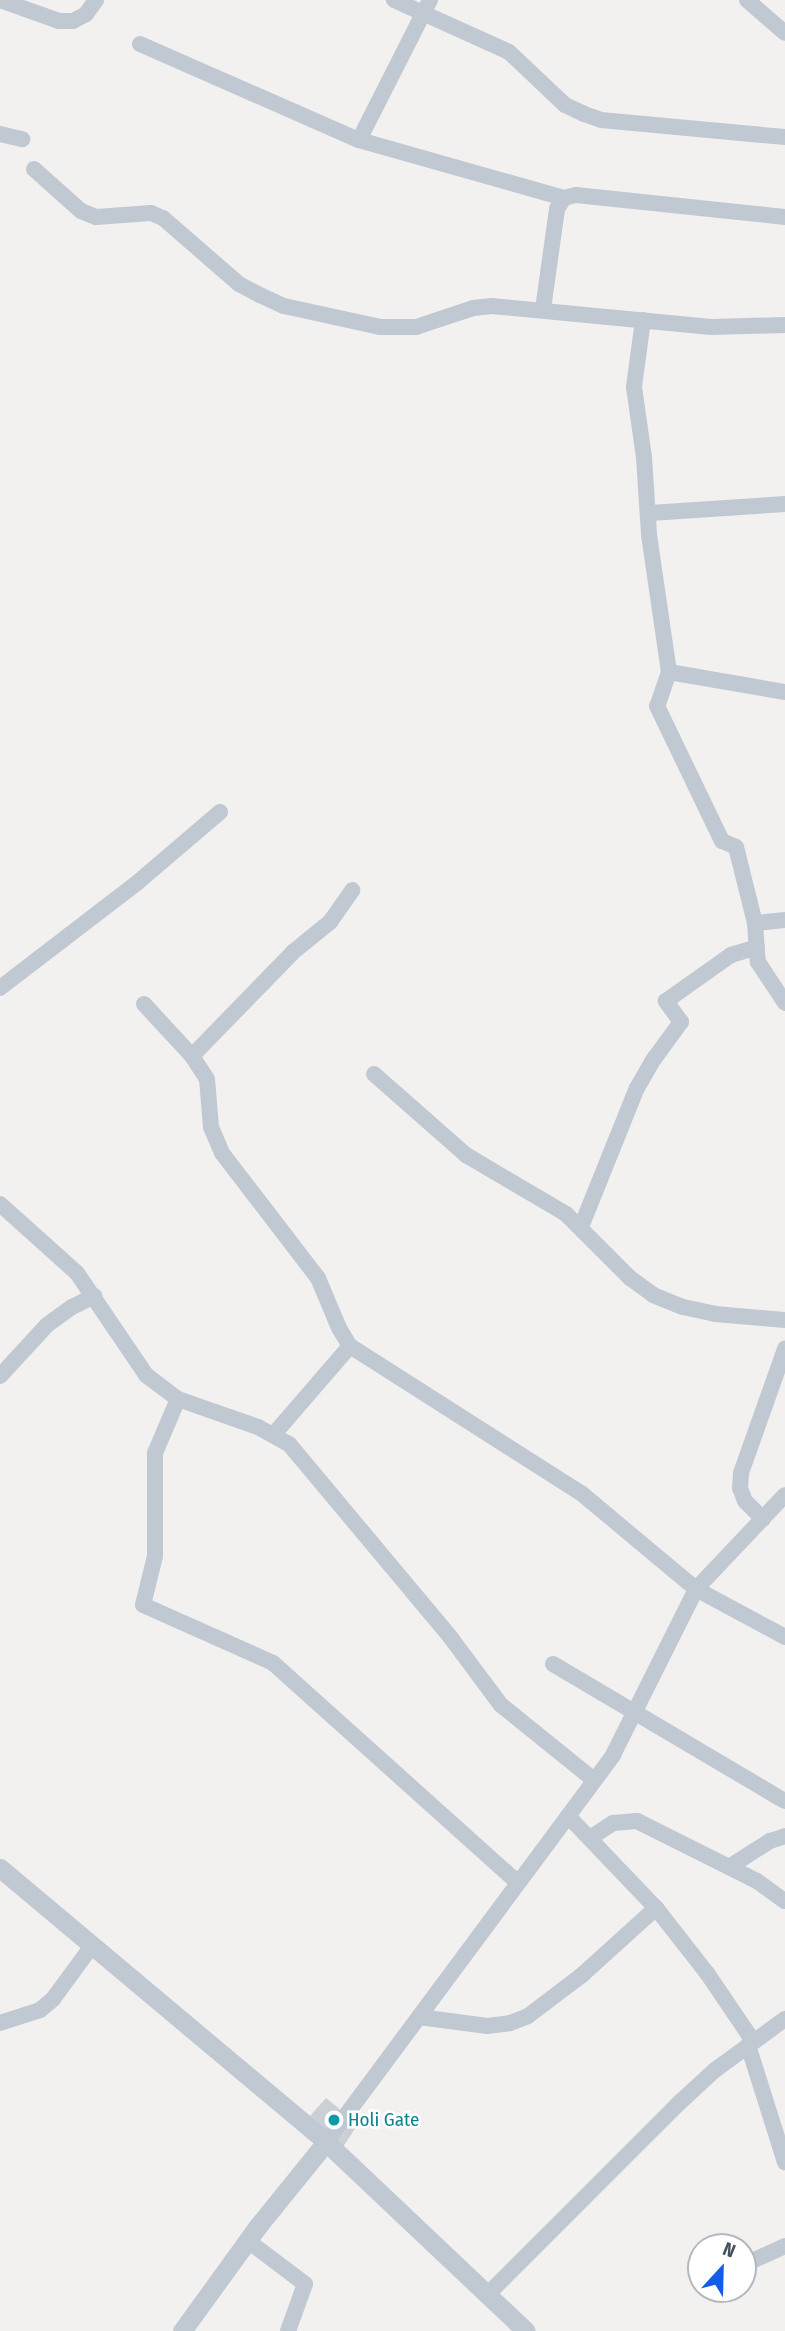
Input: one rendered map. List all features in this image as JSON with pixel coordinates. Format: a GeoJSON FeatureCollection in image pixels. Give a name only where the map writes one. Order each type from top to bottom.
{"type":"FeatureCollection","features":[{"type":"Feature","properties":{"kind":"street"},"geometry":{"type":"LineString","coordinates":[[0,0],[59,22],[73,21],[86,14],[96,0]]}},
{"type":"Feature","properties":{"kind":"street"},"geometry":{"type":"LineString","coordinates":[[394,0],[426,6],[509,52],[565,105],[601,120],[785,137]]}},
{"type":"Feature","properties":{"kind":"street"},"geometry":{"type":"LineString","coordinates":[[747,0],[785,33]]}},
{"type":"Feature","properties":{"kind":"street"},"geometry":{"type":"LineString","coordinates":[[359,140],[426,6]]}},
{"type":"Feature","properties":{"kind":"street"},"geometry":{"type":"LineString","coordinates":[[140,44],[359,140],[564,198],[576,195],[785,216]]}},
{"type":"Feature","properties":{"kind":"street"},"geometry":{"type":"LineString","coordinates":[[0,134],[22,139]]}},
{"type":"Feature","properties":{"kind":"street"},"geometry":{"type":"LineString","coordinates":[[34,169],[81,211],[96,217],[151,213],[163,218],[239,284],[284,306],[399,328],[416,327],[473,308],[492,306],[710,327],[785,325]]}},
{"type":"Feature","properties":{"kind":"street"},"geometry":{"type":"LineString","coordinates":[[543,309],[556,209],[564,198]]}},
{"type":"Feature","properties":{"kind":"street"},"geometry":{"type":"LineString","coordinates":[[643,320],[634,387],[644,457],[646,507],[650,513],[649,535],[669,672],[657,706],[722,841],[736,847],[755,923],[758,962],[785,1003]]}},
{"type":"Feature","properties":{"kind":"street"},"geometry":{"type":"LineString","coordinates":[[650,513],[785,504]]}},
{"type":"Feature","properties":{"kind":"street"},"geometry":{"type":"LineString","coordinates":[[669,672],[785,692]]}},
{"type":"Feature","properties":{"kind":"street"},"geometry":{"type":"LineString","coordinates":[[0,988],[138,882],[220,812]]}},
{"type":"Feature","properties":{"kind":"street"},"geometry":{"type":"LineString","coordinates":[[192,1056],[293,953],[330,922],[352,890]]}},
{"type":"Feature","properties":{"kind":"street"},"geometry":{"type":"LineString","coordinates":[[755,923],[785,920]]}},
{"type":"Feature","properties":{"kind":"street"},"geometry":{"type":"LineString","coordinates":[[581,1227],[637,1088],[681,1022],[666,1001],[731,955],[757,947]]}},
{"type":"Feature","properties":{"kind":"street"},"geometry":{"type":"LineString","coordinates":[[144,1004],[192,1056],[207,1079],[211,1126],[222,1153],[318,1278],[339,1328],[351,1346],[581,1493],[696,1589],[785,1637]]}},
{"type":"Feature","properties":{"kind":"street"},"geometry":{"type":"LineString","coordinates":[[374,1074],[466,1155],[566,1214],[630,1278],[653,1295],[683,1307],[715,1314],[785,1320]]}},
{"type":"Feature","properties":{"kind":"street"},"geometry":{"type":"LineString","coordinates":[[0,1204],[77,1273],[146,1375],[178,1399],[274,1434],[289,1444],[451,1638],[501,1705],[594,1780]]}},
{"type":"Feature","properties":{"kind":"street"},"geometry":{"type":"LineString","coordinates":[[0,1376],[47,1325],[72,1307],[95,1296]]}},
{"type":"Feature","properties":{"kind":"street"},"geometry":{"type":"LineString","coordinates":[[274,1434],[351,1346]]}},
{"type":"Feature","properties":{"kind":"street"},"geometry":{"type":"LineString","coordinates":[[763,1519],[745,1501],[740,1488],[741,1473],[785,1349]]}},
{"type":"Feature","properties":{"kind":"street"},"geometry":{"type":"LineString","coordinates":[[178,1399],[155,1453],[155,1556],[142,1605],[274,1663],[518,1883]]}},
{"type":"Feature","properties":{"kind":"street"},"geometry":{"type":"LineString","coordinates":[[182,2331],[613,1755],[696,1589],[785,1495]]}},
{"type":"Feature","properties":{"kind":"street"},"geometry":{"type":"LineString","coordinates":[[553,1664],[785,1801]]}},
{"type":"Feature","properties":{"kind":"street"},"geometry":{"type":"LineString","coordinates":[[568,1815],[656,1908],[707,1973],[751,2043],[785,2162]]}},
{"type":"Feature","properties":{"kind":"street"},"geometry":{"type":"LineString","coordinates":[[590,1838],[613,1822],[637,1821],[729,1867],[785,1900]]}},
{"type":"Feature","properties":{"kind":"street"},"geometry":{"type":"LineString","coordinates":[[729,1867],[769,1841],[785,1836]]}},
{"type":"Feature","properties":{"kind":"street"},"geometry":{"type":"LineString","coordinates":[[0,1868],[326,2142],[526,2331]]}},
{"type":"Feature","properties":{"kind":"street"},"geometry":{"type":"LineString","coordinates":[[419,2017],[487,2026],[510,2023],[528,2016],[582,1975],[656,1908]]}},
{"type":"Feature","properties":{"kind":"street"},"geometry":{"type":"LineString","coordinates":[[0,2023],[40,2010],[53,1999],[92,1946]]}},
{"type":"Feature","properties":{"kind":"street"},"geometry":{"type":"LineString","coordinates":[[487,2295],[678,2104],[751,2043],[785,2019]]}},
{"type":"Feature","properties":{"kind":"street"},"geometry":{"type":"LineString","coordinates":[[248,2241],[305,2284],[288,2331]]}},
{"type":"Feature","properties":{"kind":"street"},"geometry":{"type":"LineString","coordinates":[[757,2258],[785,2246]]}},
{"type":"Feature","properties":{"kind":"building","name":"Holi Gate"},"geometry":{"type":"Polygon","coordinates":[[[326,2098],[358,2124],[343,2147],[310,2116],[326,2098]]]}},
{"type":"Feature","properties":{"kind":"place","name":"Holi Gate"},"geometry":{"type":"Point","coordinates":[334,2120]}}]}
